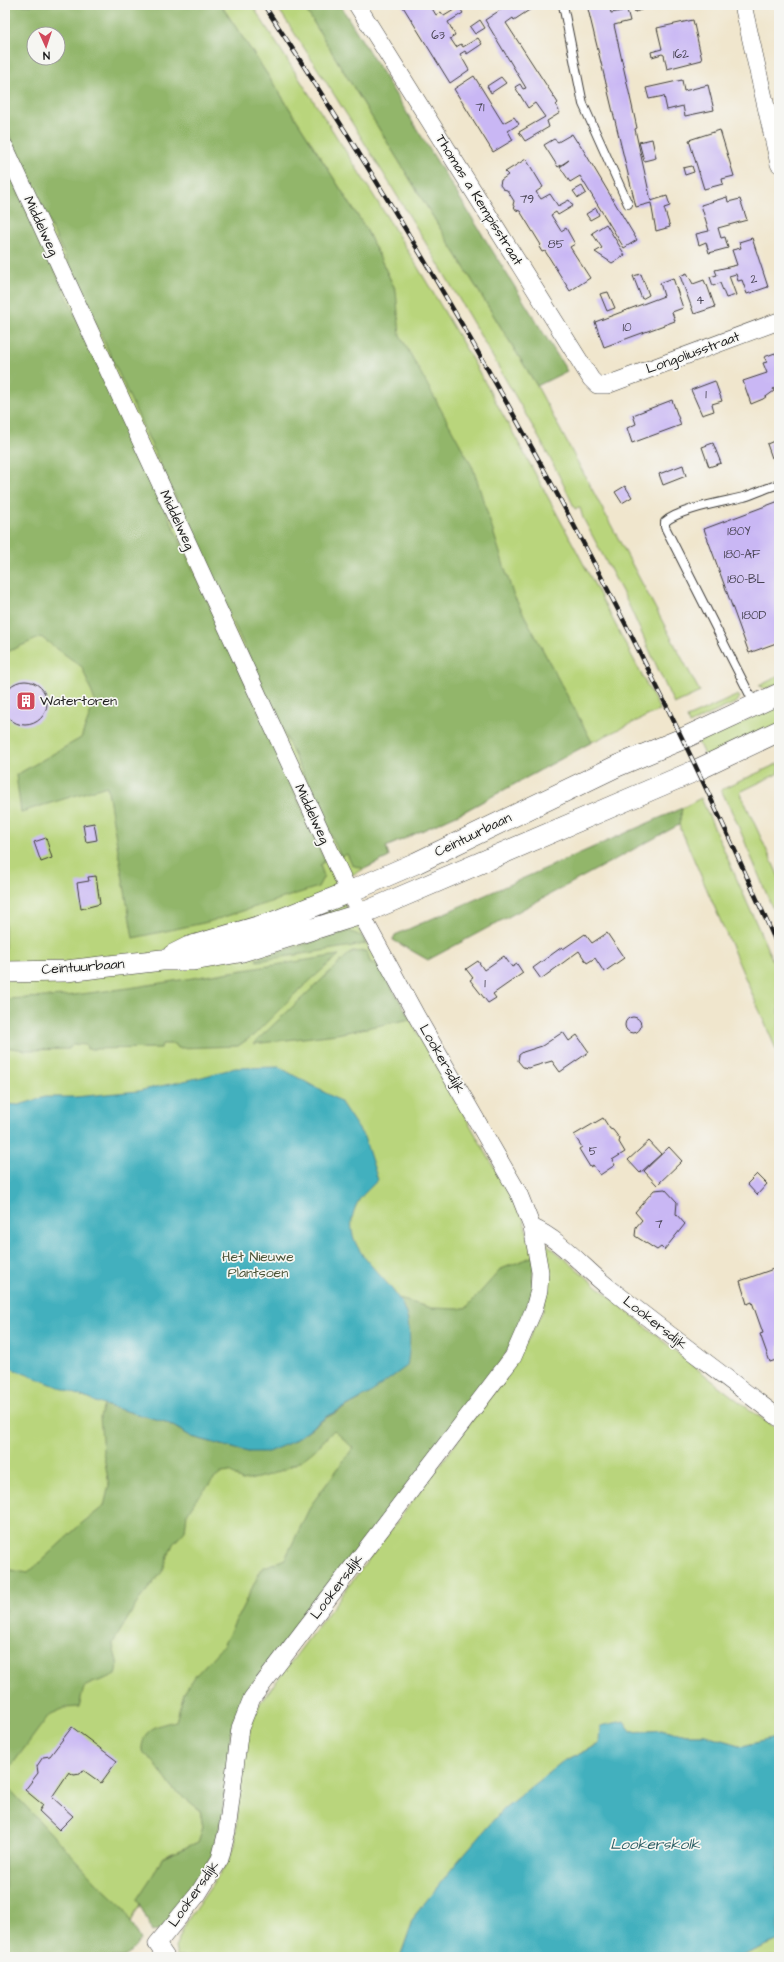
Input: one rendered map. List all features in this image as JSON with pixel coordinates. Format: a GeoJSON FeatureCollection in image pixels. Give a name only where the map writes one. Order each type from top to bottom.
{"type":"FeatureCollection","features":[{"type":"Feature","properties":{"kind":"street","name":"Thomas a Kempisstraat"},"geometry":{"type":"LineString","coordinates":[[357,5],[591,379],[597,385],[607,385]]}},
{"type":"Feature","properties":{"kind":"street"},"geometry":{"type":"LineString","coordinates":[[743,5],[778,159]]}},
{"type":"Feature","properties":{"kind":"street","name":"Middelweg"},"geometry":{"type":"LineString","coordinates":[[5,147],[349,892]]}},
{"type":"Feature","properties":{"kind":"street","name":"Longoliusstraat"},"geometry":{"type":"LineString","coordinates":[[607,385],[779,321]]}},
{"type":"Feature","properties":{"kind":"street","name":"Ceintuurbaan"},"geometry":{"type":"LineString","coordinates":[[162,960],[189,947],[274,922],[349,892],[416,863],[617,766],[682,739],[779,694]]}},
{"type":"Feature","properties":{"kind":"street","name":"Ceintuurbaan"},"geometry":{"type":"LineString","coordinates":[[5,972],[66,971],[162,960],[193,960],[239,952],[360,914],[697,770],[779,731]]}},
{"type":"Feature","properties":{"kind":"street","name":"Lookersdijk"},"geometry":{"type":"LineString","coordinates":[[166,1957],[157,1944],[198,1894],[220,1858],[227,1831],[240,1728],[252,1698],[514,1357],[529,1323],[539,1290],[539,1259],[532,1227],[519,1194],[417,1017],[349,892]]}},
{"type":"Feature","properties":{"kind":"street","name":"Lookersdijk"},"geometry":{"type":"LineString","coordinates":[[532,1227],[546,1234],[646,1316],[779,1418]]}},
{"type":"Feature","properties":{"kind":"lane"},"geometry":{"type":"LineString","coordinates":[[563,5],[583,104],[628,204]]}},
{"type":"Feature","properties":{"kind":"lane"},"geometry":{"type":"LineString","coordinates":[[755,706],[665,527],[665,522],[668,519],[687,512],[745,496],[779,484]]}},
{"type":"Feature","properties":{"kind":"green space","name":"Het Nieuwe Plantsoen"},"geometry":{"type":"Polygon","coordinates":[[[5,5],[216,5],[396,291],[366,229],[279,92],[221,5],[252,5],[441,305],[541,484],[660,710],[592,742],[465,811],[386,847],[389,857],[333,884],[523,1218],[534,1256],[249,1610],[191,1802],[200,1810],[203,1827],[199,1842],[163,1857],[114,1957],[5,1957],[5,133],[8,132],[5,126],[5,5]]]}},
{"type":"Feature","properties":{"kind":"green space"},"geometry":{"type":"Polygon","coordinates":[[[5,5],[221,5],[279,92],[366,229],[396,291],[400,335],[473,468],[513,594],[592,742],[465,811],[386,847],[389,857],[364,869],[352,865],[347,854],[341,857],[5,126],[5,5]]]}},
{"type":"Feature","properties":{"kind":"green space"},"geometry":{"type":"Polygon","coordinates":[[[276,5],[303,5],[537,386],[700,692],[674,704],[626,599],[583,518],[580,508],[575,509],[533,427],[410,217],[331,89],[276,5]]]}},
{"type":"Feature","properties":{"kind":"green space"},"geometry":{"type":"Polygon","coordinates":[[[303,5],[340,5],[567,371],[537,386],[303,5]]]}},
{"type":"Feature","properties":{"kind":"green space"},"geometry":{"type":"Polygon","coordinates":[[[5,163],[257,708],[325,861],[320,865],[324,876],[318,887],[208,922],[133,938],[107,786],[21,812],[16,775],[81,738],[95,701],[82,667],[41,637],[5,653],[5,400],[9,392],[9,380],[5,377],[5,163]]]}},
{"type":"Feature","properties":{"kind":"green space"},"geometry":{"type":"Polygon","coordinates":[[[779,676],[779,683],[766,689],[759,686],[779,676]]]}},
{"type":"Feature","properties":{"kind":"green space"},"geometry":{"type":"Polygon","coordinates":[[[738,695],[740,697],[737,702],[689,724],[687,718],[738,695]]]}},
{"type":"Feature","properties":{"kind":"green space"},"geometry":{"type":"Polygon","coordinates":[[[779,705],[779,725],[706,759],[698,742],[779,705]]]}},
{"type":"Feature","properties":{"kind":"green space"},"geometry":{"type":"Polygon","coordinates":[[[779,763],[779,773],[740,792],[779,877],[779,924],[735,818],[721,790],[779,763]]]}},
{"type":"Feature","properties":{"kind":"green space"},"geometry":{"type":"Polygon","coordinates":[[[701,798],[779,975],[779,1056],[679,825],[682,808],[701,798]]]}},
{"type":"Feature","properties":{"kind":"green space"},"geometry":{"type":"Polygon","coordinates":[[[682,808],[679,825],[428,960],[393,940],[395,935],[682,808]]]}},
{"type":"Feature","properties":{"kind":"green space"},"geometry":{"type":"Polygon","coordinates":[[[349,931],[363,937],[365,944],[257,961],[256,959],[349,931]]]}},
{"type":"Feature","properties":{"kind":"green space"},"geometry":{"type":"Polygon","coordinates":[[[367,951],[370,962],[379,966],[411,1019],[337,1034],[253,1044],[351,952],[367,951]]]}},
{"type":"Feature","properties":{"kind":"green space"},"geometry":{"type":"Polygon","coordinates":[[[339,955],[295,994],[254,1035],[238,1046],[178,1048],[175,1044],[162,1044],[161,1048],[87,1049],[86,1045],[73,1044],[69,1049],[26,1050],[5,1047],[5,999],[66,996],[129,988],[339,955]]]}},
{"type":"Feature","properties":{"kind":"green space"},"geometry":{"type":"Polygon","coordinates":[[[542,1240],[688,1362],[779,1431],[779,1737],[743,1746],[706,1735],[685,1735],[666,1730],[631,1732],[599,1744],[562,1762],[415,1915],[400,1957],[177,1957],[175,1947],[187,1921],[224,1868],[235,1845],[238,1802],[246,1737],[260,1703],[449,1453],[529,1338],[543,1310],[548,1280],[542,1240]]]}},
{"type":"Feature","properties":{"kind":"green space"},"geometry":{"type":"Polygon","coordinates":[[[534,1256],[532,1294],[520,1331],[488,1383],[242,1697],[231,1731],[222,1817],[215,1848],[206,1871],[162,1929],[153,1932],[137,1899],[162,1858],[198,1842],[203,1827],[200,1810],[173,1789],[153,1761],[142,1751],[144,1738],[147,1733],[157,1726],[176,1721],[184,1693],[196,1675],[223,1646],[262,1568],[285,1559],[311,1505],[353,1448],[334,1430],[310,1454],[295,1464],[278,1472],[259,1478],[242,1481],[230,1472],[222,1473],[214,1479],[195,1501],[187,1514],[185,1531],[173,1544],[162,1572],[139,1600],[113,1643],[118,1666],[116,1674],[84,1687],[79,1707],[65,1708],[49,1715],[9,1769],[5,1765],[5,1569],[28,1573],[82,1523],[104,1506],[109,1485],[103,1451],[100,1417],[104,1405],[166,1422],[192,1437],[248,1452],[292,1442],[326,1418],[369,1394],[383,1382],[408,1320],[399,1299],[432,1308],[459,1309],[467,1307],[501,1269],[534,1256]]]}},
{"type":"Feature","properties":{"kind":"green space"},"geometry":{"type":"Polygon","coordinates":[[[5,1784],[100,1886],[124,1908],[141,1940],[125,1957],[5,1957],[5,1784]]]}},
{"type":"Feature","properties":{"kind":"green space"},"geometry":{"type":"Polygon","coordinates":[[[779,1940],[779,1957],[739,1957],[744,1955],[779,1940]]]}},
{"type":"Feature","properties":{"kind":"water"},"geometry":{"type":"Polygon","coordinates":[[[279,1067],[340,1101],[364,1137],[378,1180],[359,1200],[353,1216],[352,1230],[355,1242],[362,1254],[391,1287],[403,1307],[408,1323],[410,1340],[407,1366],[369,1394],[326,1417],[292,1442],[268,1452],[248,1452],[192,1437],[166,1422],[104,1405],[5,1366],[5,1104],[19,1105],[45,1097],[75,1097],[138,1091],[235,1068],[279,1067]]]}},
{"type":"Feature","properties":{"kind":"water","name":"Lookerskolk"},"geometry":{"type":"Polygon","coordinates":[[[624,1721],[631,1732],[666,1730],[685,1735],[706,1735],[743,1746],[779,1737],[779,1940],[739,1957],[400,1957],[415,1915],[458,1861],[503,1809],[562,1762],[599,1744],[600,1726],[624,1721]]]}},
{"type":"Feature","properties":{"kind":"building"},"geometry":{"type":"Polygon","coordinates":[[[402,5],[430,5],[436,15],[441,12],[444,16],[459,7],[463,13],[448,22],[455,35],[450,38],[456,47],[461,44],[463,47],[478,38],[482,44],[467,54],[465,51],[460,54],[469,70],[450,83],[402,5]]]}},
{"type":"Feature","properties":{"kind":"building"},"geometry":{"type":"Polygon","coordinates":[[[508,5],[537,5],[514,20],[513,18],[506,23],[558,103],[556,105],[560,113],[547,121],[549,127],[525,141],[519,132],[545,117],[535,103],[528,108],[515,87],[520,84],[523,89],[526,88],[485,20],[508,5]]]}},
{"type":"Feature","properties":{"kind":"building"},"geometry":{"type":"Polygon","coordinates":[[[587,5],[609,5],[611,13],[627,10],[630,21],[614,25],[637,128],[635,129],[651,201],[667,196],[670,206],[664,208],[670,227],[656,231],[651,203],[636,207],[587,5]]]}},
{"type":"Feature","properties":{"kind":"building"},"geometry":{"type":"Polygon","coordinates":[[[633,5],[656,5],[635,12],[633,5]]]}},
{"type":"Feature","properties":{"kind":"building"},"geometry":{"type":"Polygon","coordinates":[[[480,20],[485,28],[475,34],[470,27],[480,20]]]}},
{"type":"Feature","properties":{"kind":"building"},"geometry":{"type":"Polygon","coordinates":[[[693,20],[702,60],[667,69],[664,55],[662,54],[652,57],[651,52],[662,49],[657,28],[693,20]]]}},
{"type":"Feature","properties":{"kind":"building"},"geometry":{"type":"Polygon","coordinates":[[[474,76],[503,123],[514,117],[519,124],[508,131],[513,140],[493,152],[454,89],[474,76]]]}},
{"type":"Feature","properties":{"kind":"building"},"geometry":{"type":"Polygon","coordinates":[[[501,77],[506,83],[491,93],[487,86],[501,77]]]}},
{"type":"Feature","properties":{"kind":"building"},"geometry":{"type":"Polygon","coordinates":[[[682,80],[684,91],[708,85],[714,110],[685,116],[683,106],[667,110],[664,96],[649,99],[646,88],[682,80]]]}},
{"type":"Feature","properties":{"kind":"building"},"geometry":{"type":"Polygon","coordinates":[[[720,130],[734,176],[722,179],[723,184],[704,189],[689,140],[720,130]]]}},
{"type":"Feature","properties":{"kind":"building"},"geometry":{"type":"Polygon","coordinates":[[[572,134],[577,142],[578,141],[637,240],[624,248],[580,176],[570,182],[560,167],[569,160],[558,167],[544,145],[554,139],[558,142],[572,134]]]}},
{"type":"Feature","properties":{"kind":"building"},"geometry":{"type":"Polygon","coordinates":[[[652,139],[656,158],[644,161],[639,142],[652,139]]]}},
{"type":"Feature","properties":{"kind":"building"},"geometry":{"type":"Polygon","coordinates":[[[526,159],[543,187],[536,192],[541,199],[550,194],[558,206],[569,200],[573,206],[558,215],[556,212],[551,215],[561,231],[566,228],[575,244],[570,247],[590,278],[570,291],[545,251],[542,252],[539,247],[541,245],[520,211],[516,210],[513,205],[514,201],[507,190],[503,189],[500,185],[501,180],[508,175],[505,172],[526,159]]]}},
{"type":"Feature","properties":{"kind":"building"},"geometry":{"type":"Polygon","coordinates":[[[692,166],[694,172],[685,175],[683,168],[692,166]]]}},
{"type":"Feature","properties":{"kind":"building"},"geometry":{"type":"Polygon","coordinates":[[[582,186],[586,193],[578,198],[573,191],[582,186]]]}},
{"type":"Feature","properties":{"kind":"building"},"geometry":{"type":"Polygon","coordinates":[[[727,197],[728,202],[740,199],[747,220],[718,228],[721,238],[725,237],[728,248],[709,253],[706,242],[699,245],[696,234],[709,231],[701,205],[727,197]]]}},
{"type":"Feature","properties":{"kind":"building"},"geometry":{"type":"Polygon","coordinates":[[[596,208],[599,215],[590,220],[586,214],[596,208]]]}},
{"type":"Feature","properties":{"kind":"building"},"geometry":{"type":"Polygon","coordinates":[[[606,224],[625,255],[612,263],[595,252],[602,248],[592,233],[606,224]]]}},
{"type":"Feature","properties":{"kind":"building"},"geometry":{"type":"Polygon","coordinates":[[[752,238],[768,287],[747,294],[742,280],[738,281],[736,274],[729,276],[736,295],[726,298],[720,283],[713,286],[710,277],[717,275],[715,270],[737,265],[732,250],[741,248],[739,242],[752,238]]]}},
{"type":"Feature","properties":{"kind":"building"},"geometry":{"type":"Polygon","coordinates":[[[687,273],[693,284],[704,280],[715,307],[694,314],[680,276],[687,273]]]}},
{"type":"Feature","properties":{"kind":"building"},"geometry":{"type":"Polygon","coordinates":[[[641,274],[649,295],[642,299],[633,276],[641,274]]]}},
{"type":"Feature","properties":{"kind":"building"},"geometry":{"type":"Polygon","coordinates":[[[673,278],[683,308],[672,312],[675,321],[604,347],[595,322],[664,296],[660,283],[673,278]]]}},
{"type":"Feature","properties":{"kind":"building"},"geometry":{"type":"Polygon","coordinates":[[[608,292],[615,308],[607,311],[600,294],[608,292]]]}},
{"type":"Feature","properties":{"kind":"building"},"geometry":{"type":"Polygon","coordinates":[[[775,353],[779,358],[779,386],[773,389],[774,391],[763,399],[751,404],[743,381],[767,373],[763,363],[767,362],[764,357],[775,353]]]}},
{"type":"Feature","properties":{"kind":"building"},"geometry":{"type":"Polygon","coordinates":[[[715,381],[722,401],[712,404],[714,411],[702,415],[691,390],[715,381]]]}},
{"type":"Feature","properties":{"kind":"building"},"geometry":{"type":"Polygon","coordinates":[[[672,400],[681,425],[632,443],[627,428],[636,424],[633,415],[672,400]]]}},
{"type":"Feature","properties":{"kind":"building"},"geometry":{"type":"Polygon","coordinates":[[[779,439],[779,456],[772,458],[767,444],[779,439]]]}},
{"type":"Feature","properties":{"kind":"building"},"geometry":{"type":"Polygon","coordinates":[[[713,443],[721,463],[709,467],[702,447],[713,443]]]}},
{"type":"Feature","properties":{"kind":"building"},"geometry":{"type":"Polygon","coordinates":[[[683,465],[686,476],[663,485],[659,474],[683,465]]]}},
{"type":"Feature","properties":{"kind":"building"},"geometry":{"type":"Polygon","coordinates":[[[625,486],[632,497],[622,503],[615,492],[625,486]]]}},
{"type":"Feature","properties":{"kind":"building"},"geometry":{"type":"Polygon","coordinates":[[[779,501],[779,642],[749,653],[704,529],[779,501]]]}},
{"type":"Feature","properties":{"kind":"building","name":"Watertoren"},"geometry":{"type":"Polygon","coordinates":[[[29,681],[34,682],[41,687],[46,694],[46,712],[41,719],[34,724],[21,725],[16,724],[9,719],[4,712],[3,699],[4,694],[9,687],[16,682],[29,681]]]}},
{"type":"Feature","properties":{"kind":"building"},"geometry":{"type":"Polygon","coordinates":[[[94,823],[97,840],[86,842],[83,825],[94,823]]]}},
{"type":"Feature","properties":{"kind":"building"},"geometry":{"type":"Polygon","coordinates":[[[46,838],[52,858],[41,862],[34,842],[46,838]]]}},
{"type":"Feature","properties":{"kind":"building"},"geometry":{"type":"Polygon","coordinates":[[[96,876],[100,904],[81,909],[77,883],[89,881],[88,877],[96,876]]]}},
{"type":"Feature","properties":{"kind":"building"},"geometry":{"type":"Polygon","coordinates":[[[607,933],[624,958],[604,972],[595,958],[587,963],[579,951],[541,979],[533,968],[562,947],[563,949],[585,934],[592,943],[607,933]]]}},
{"type":"Feature","properties":{"kind":"building"},"geometry":{"type":"Polygon","coordinates":[[[504,956],[512,967],[517,964],[523,973],[493,994],[496,998],[488,1003],[470,980],[473,978],[466,969],[478,961],[484,970],[504,956]]]}},
{"type":"Feature","properties":{"kind":"building"},"geometry":{"type":"Polygon","coordinates":[[[633,1017],[640,1022],[641,1025],[636,1032],[633,1033],[626,1028],[625,1025],[630,1018],[633,1017]]]}},
{"type":"Feature","properties":{"kind":"building"},"geometry":{"type":"Polygon","coordinates":[[[563,1032],[569,1041],[577,1035],[589,1052],[560,1072],[552,1061],[528,1068],[523,1067],[518,1061],[519,1055],[523,1052],[542,1046],[563,1032]]]}},
{"type":"Feature","properties":{"kind":"building"},"geometry":{"type":"Polygon","coordinates":[[[603,1118],[610,1129],[613,1130],[620,1139],[619,1142],[625,1152],[612,1160],[615,1165],[600,1175],[593,1165],[590,1167],[579,1149],[582,1147],[574,1135],[603,1118]]]}},
{"type":"Feature","properties":{"kind":"building"},"geometry":{"type":"Polygon","coordinates":[[[649,1141],[661,1154],[640,1173],[628,1160],[649,1141]]]}},
{"type":"Feature","properties":{"kind":"building"},"geometry":{"type":"Polygon","coordinates":[[[669,1147],[682,1161],[657,1185],[644,1171],[669,1147]]]}},
{"type":"Feature","properties":{"kind":"building"},"geometry":{"type":"Polygon","coordinates":[[[757,1174],[767,1184],[757,1195],[747,1184],[757,1174]]]}},
{"type":"Feature","properties":{"kind":"building"},"geometry":{"type":"Polygon","coordinates":[[[665,1189],[677,1202],[676,1214],[685,1224],[664,1250],[661,1247],[657,1250],[635,1236],[636,1227],[642,1220],[635,1212],[654,1190],[665,1189]]]}},
{"type":"Feature","properties":{"kind":"building"},"geometry":{"type":"Polygon","coordinates":[[[779,1267],[779,1359],[770,1362],[760,1334],[763,1333],[752,1302],[747,1304],[740,1281],[779,1267]]]}},
{"type":"Feature","properties":{"kind":"building"},"geometry":{"type":"Polygon","coordinates":[[[72,1727],[117,1761],[101,1783],[83,1770],[80,1774],[74,1775],[69,1772],[52,1797],[73,1816],[59,1830],[39,1811],[43,1805],[25,1790],[38,1773],[37,1766],[43,1757],[50,1756],[72,1727]]]}},
{"type":"Feature","properties":{"kind":"railway"},"geometry":{"type":"LineString","coordinates":[[264,5],[337,118],[407,232],[476,348],[542,466],[666,705],[724,826],[779,949]]}},
{"type":"Feature","properties":{"kind":"place","name":"Watertoren"},"geometry":{"type":"Point","coordinates":[26,701]}}]}
